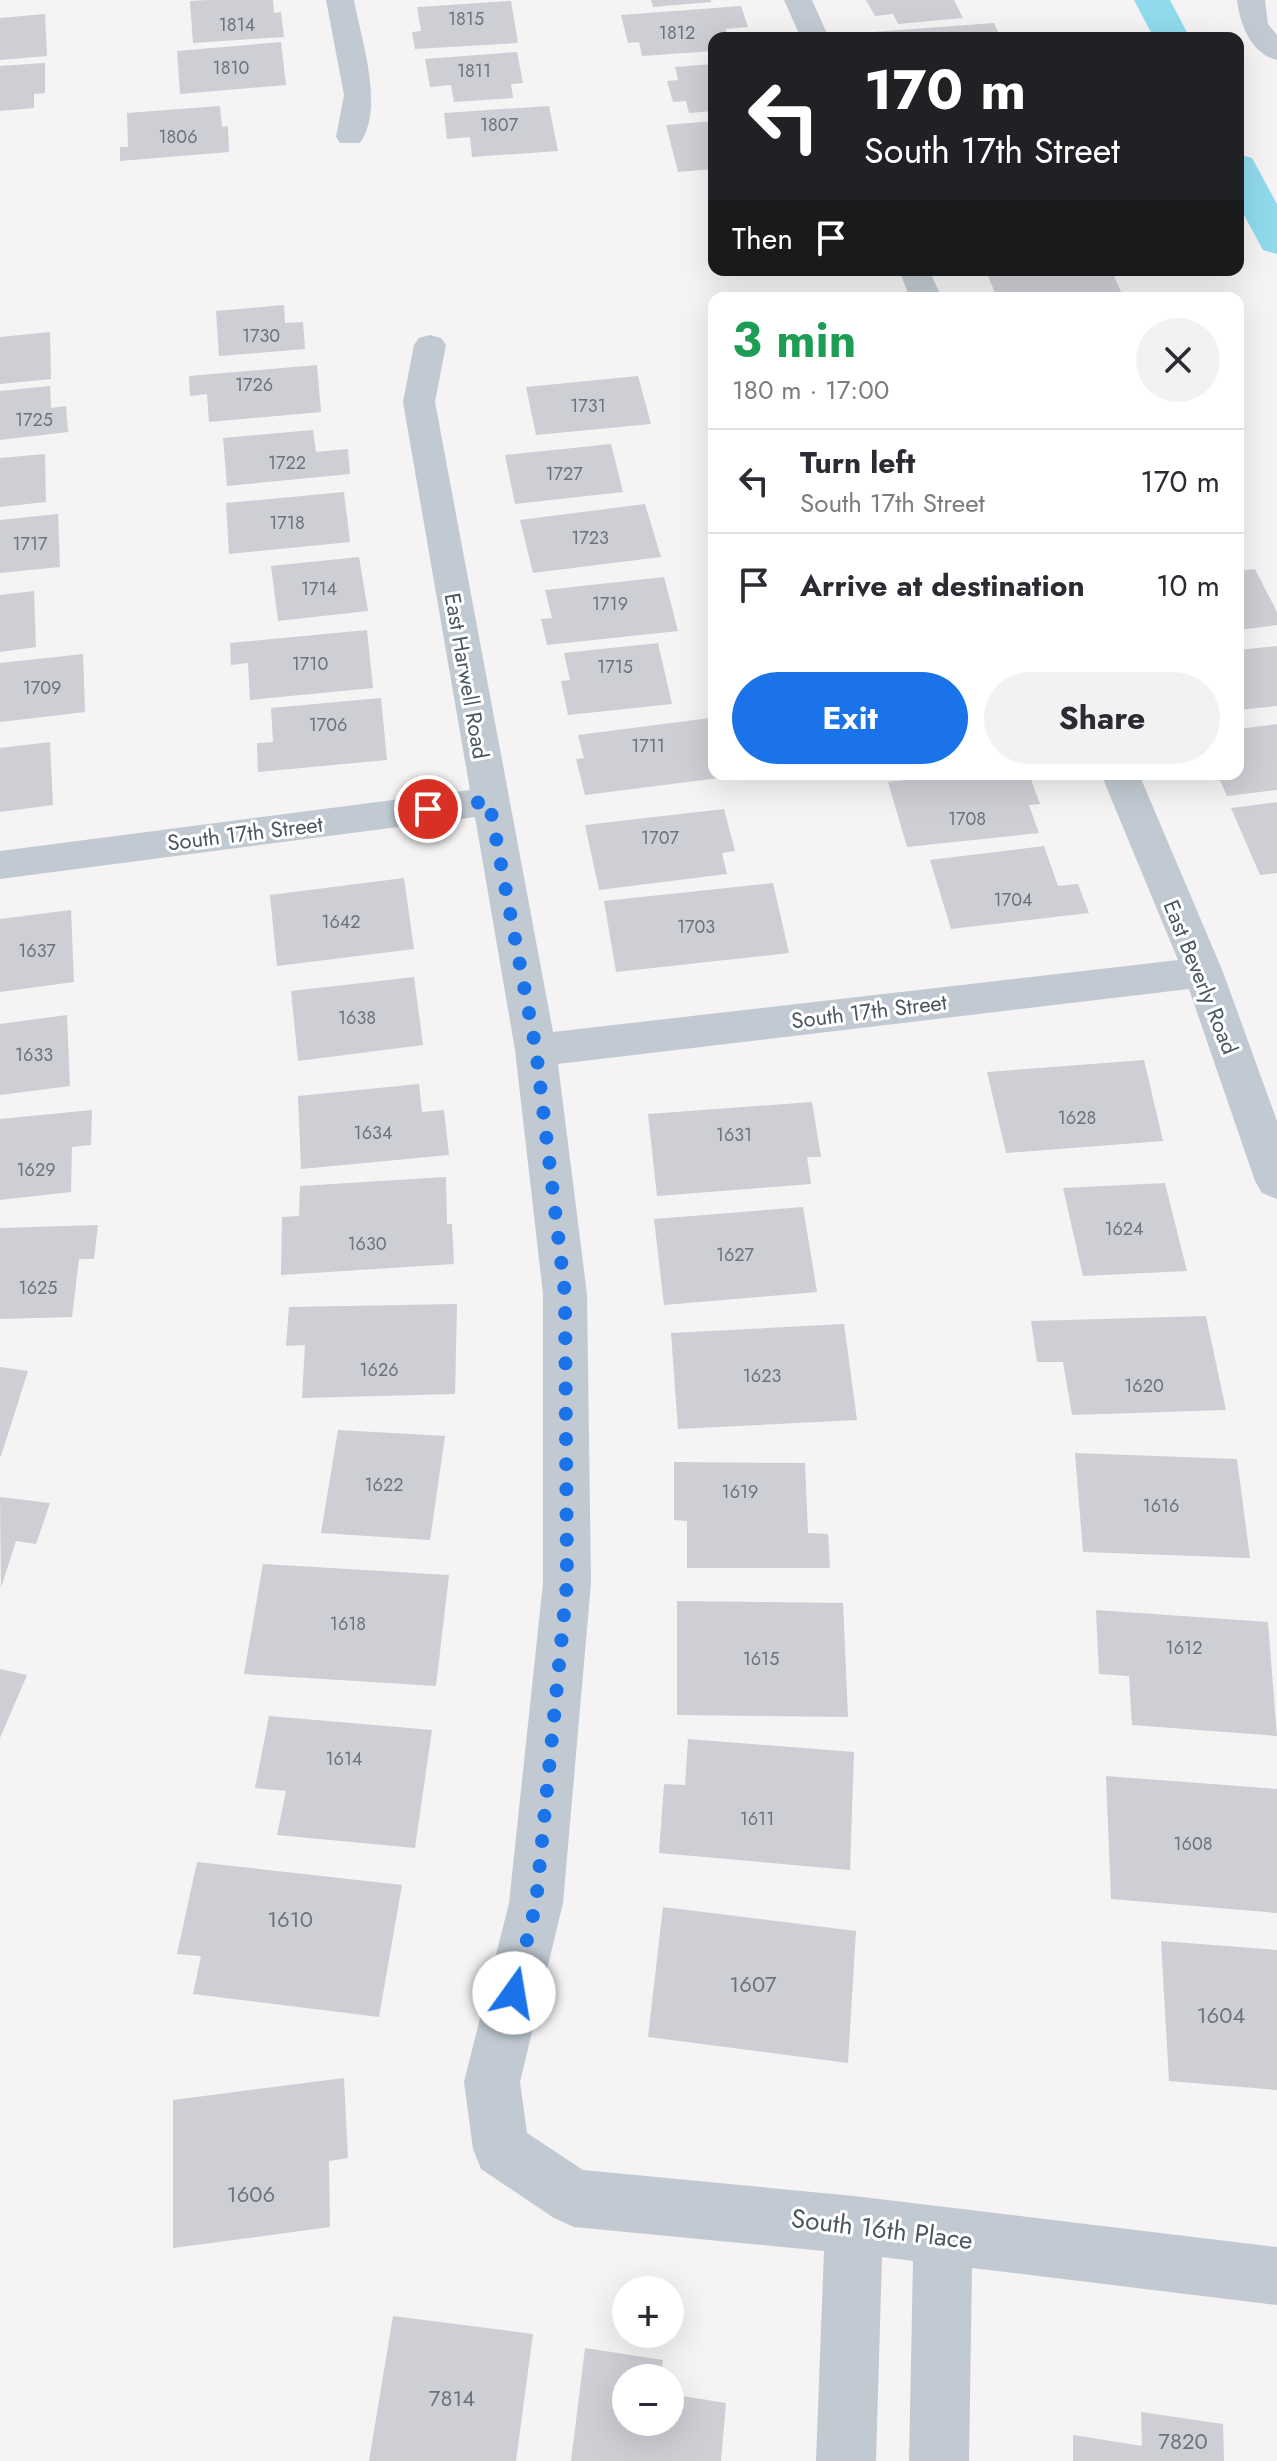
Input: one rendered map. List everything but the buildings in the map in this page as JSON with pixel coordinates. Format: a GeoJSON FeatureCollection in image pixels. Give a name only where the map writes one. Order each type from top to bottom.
{"type":"FeatureCollection","features":[{"type":"Feature","properties":{"kind":"street"},"geometry":{"type":"LineString","coordinates":[[340,0],[358,95],[350,137]]}},
{"type":"Feature","properties":{"kind":"street"},"geometry":{"type":"LineString","coordinates":[[798,0],[812,32]]}},
{"type":"Feature","properties":{"kind":"street"},"geometry":{"type":"LineString","coordinates":[[1251,0],[1254,25],[1277,52]]}},
{"type":"Feature","properties":{"kind":"street","name":"East Harwell Road"},"geometry":{"type":"LineString","coordinates":[[430,345],[419,402],[536,1050],[565,1294],[567,1583],[536,1903],[492,2082],[501,2149]]}},
{"type":"Feature","properties":{"kind":"street","name":"East Beverly Road"},"geometry":{"type":"LineString","coordinates":[[1123,780],[1203,972],[1277,1181]]}},
{"type":"Feature","properties":{"kind":"street","name":"South 17th Street"},"geometry":{"type":"LineString","coordinates":[[0,865],[489,801]]}},
{"type":"Feature","properties":{"kind":"street","name":"South 17th Street"},"geometry":{"type":"LineString","coordinates":[[536,1050],[1203,972]]}},
{"type":"Feature","properties":{"kind":"street","name":"South 16th Place"},"geometry":{"type":"LineString","coordinates":[[501,2149],[574,2198],[854,2225],[1277,2276]]}},
{"type":"Feature","properties":{"kind":"street"},"geometry":{"type":"LineString","coordinates":[[846,2461],[854,2225]]}},
{"type":"Feature","properties":{"kind":"street"},"geometry":{"type":"LineString","coordinates":[[939,2461],[943,2236]]}},
{"type":"Feature","properties":{"kind":"waterway"},"geometry":{"type":"LineString","coordinates":[[1152,0],[1169,32]]}},
{"type":"Feature","properties":{"kind":"waterway"},"geometry":{"type":"LineString","coordinates":[[1244,178],[1277,242]]}},
{"type":"Feature","properties":{"kind":"route"},"geometry":{"type":"LineString","coordinates":[[428,809],[489,801],[536,1050],[565,1294],[567,1583],[536,1903],[514,1993]]}}]}
